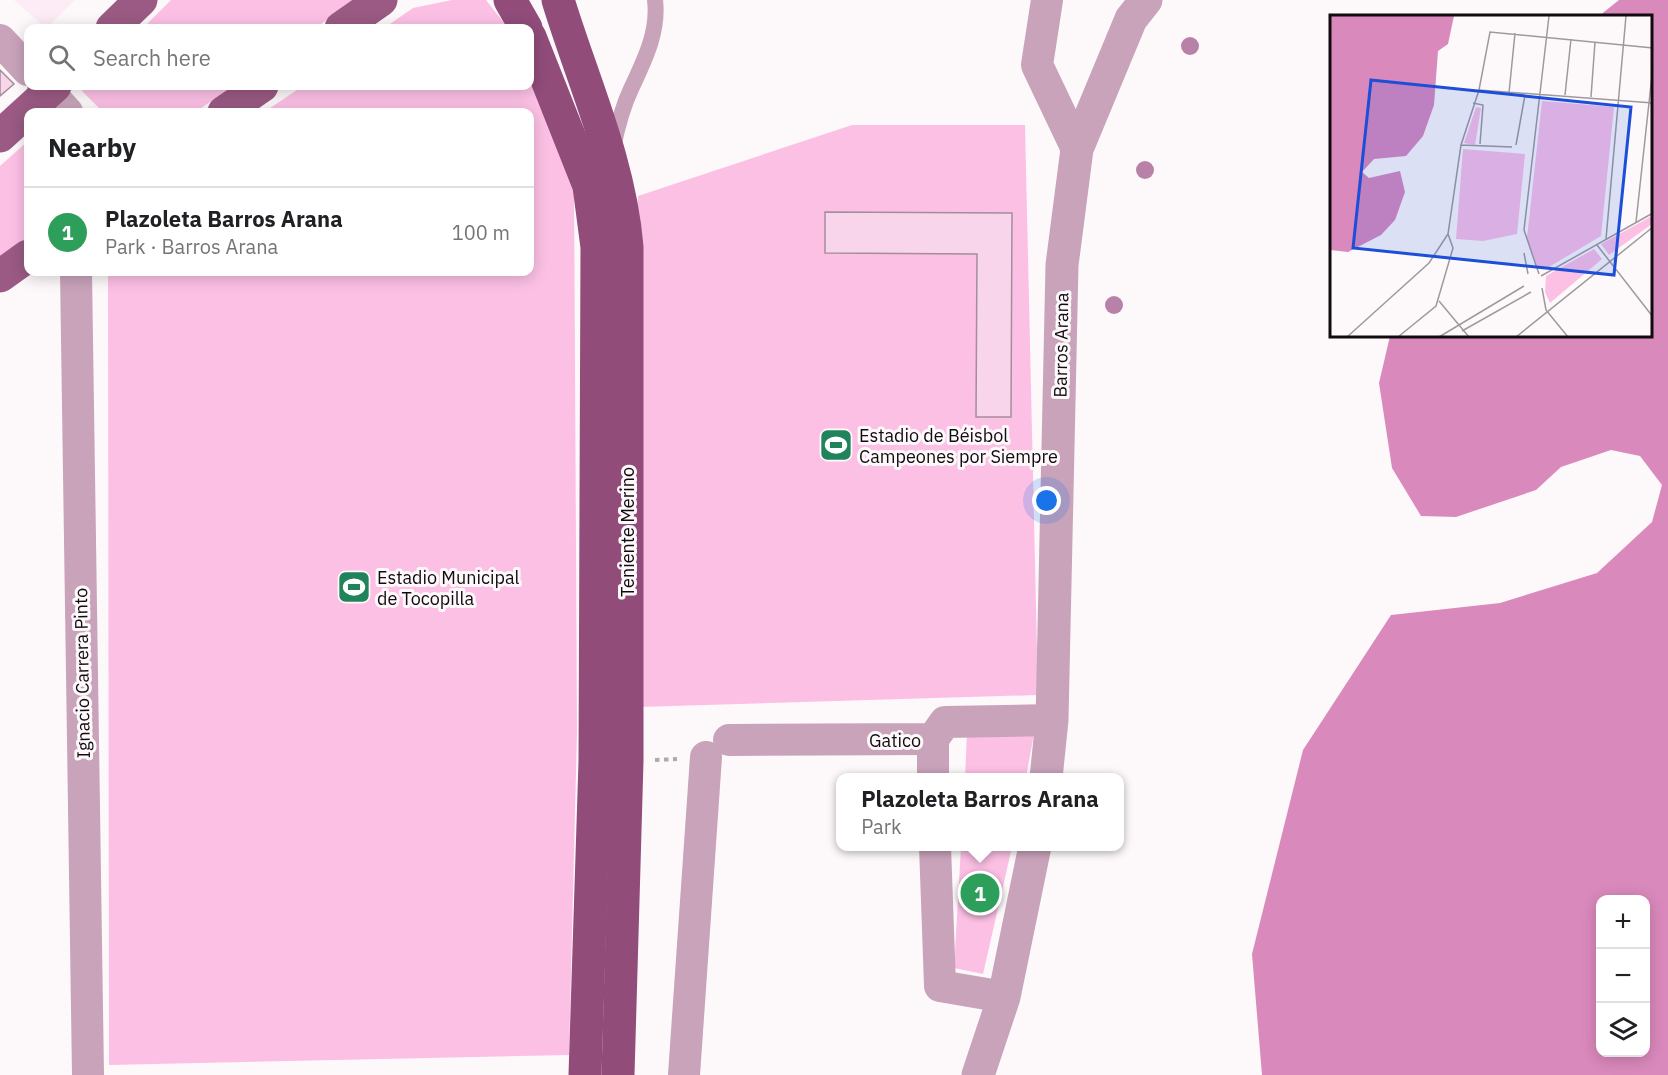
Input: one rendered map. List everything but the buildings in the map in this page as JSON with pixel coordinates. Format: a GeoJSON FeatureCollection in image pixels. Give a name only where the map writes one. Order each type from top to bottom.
{"type":"FeatureCollection","features":[{"type":"Feature","properties":{"kind":"highway"},"geometry":{"type":"LineString","coordinates":[[510,0],[524,24]]}},
{"type":"Feature","properties":{"kind":"highway","name":"Teniente Merino"},"geometry":{"type":"LineString","coordinates":[[558,0],[612,158],[622,200],[627,247],[627,760],[618,1075]]}},
{"type":"Feature","properties":{"kind":"highway","name":"Teniente Merino"},"geometry":{"type":"LineString","coordinates":[[534,47],[589,186],[597,239],[595,762],[585,1075]]}},
{"type":"Feature","properties":{"kind":"main road"},"geometry":{"type":"LineString","coordinates":[[116,24],[141,0]]}},
{"type":"Feature","properties":{"kind":"main road"},"geometry":{"type":"LineString","coordinates":[[347,24],[381,0]]}},
{"type":"Feature","properties":{"kind":"main road"},"geometry":{"type":"LineString","coordinates":[[29,108],[47,90]]}},
{"type":"Feature","properties":{"kind":"main road"},"geometry":{"type":"LineString","coordinates":[[230,108],[256,90]]}},
{"type":"Feature","properties":{"kind":"main road"},"geometry":{"type":"LineString","coordinates":[[0,136],[24,112]]}},
{"type":"Feature","properties":{"kind":"main road"},"geometry":{"type":"LineString","coordinates":[[0,276],[24,259]]}},
{"type":"Feature","properties":{"kind":"street"},"geometry":{"type":"LineString","coordinates":[[1047,0],[1037,65],[1077,149]]}},
{"type":"Feature","properties":{"kind":"street","name":"Barros Arana"},"geometry":{"type":"LineString","coordinates":[[1046,773],[1052,720],[1062,265],[1077,149],[1131,19],[1146,0]]}},
{"type":"Feature","properties":{"kind":"street"},"geometry":{"type":"LineString","coordinates":[[0,40],[24,64]]}},
{"type":"Feature","properties":{"kind":"street","name":"Ignacio Carrera Pinto"},"geometry":{"type":"LineString","coordinates":[[76,276],[88,1075]]}},
{"type":"Feature","properties":{"kind":"street","name":"Gatico"},"geometry":{"type":"LineString","coordinates":[[684,1075],[718,749],[933,739],[945,722],[1052,720]]}},
{"type":"Feature","properties":{"kind":"street"},"geometry":{"type":"LineString","coordinates":[[933,739],[933,773]]}},
{"type":"Feature","properties":{"kind":"street"},"geometry":{"type":"LineString","coordinates":[[935,851],[940,986],[1004,997]]}},
{"type":"Feature","properties":{"kind":"street"},"geometry":{"type":"LineString","coordinates":[[978,1075],[1004,997],[1034,851]]}},
{"type":"Feature","properties":{"kind":"lane"},"geometry":{"type":"LineString","coordinates":[[612,158],[623,107],[649,48],[656,14],[655,0]]}},
{"type":"Feature","properties":{"kind":"shaded area"},"geometry":{"type":"Polygon","coordinates":[[[14,0],[75,0],[50,24],[41,24],[14,0]]]}},
{"type":"Feature","properties":{"kind":"shaded area"},"geometry":{"type":"Polygon","coordinates":[[[171,0],[356,0],[321,24],[147,24],[171,0]]]}},
{"type":"Feature","properties":{"kind":"shaded area"},"geometry":{"type":"Polygon","coordinates":[[[452,0],[486,0],[505,24],[390,24],[413,8],[452,0]]]}},
{"type":"Feature","properties":{"kind":"shaded area"},"geometry":{"type":"Polygon","coordinates":[[[1619,0],[1668,0],[1668,1075],[1262,1075],[1252,954],[1303,750],[1391,615],[1500,603],[1597,573],[1652,522],[1662,485],[1640,456],[1611,450],[1561,467],[1536,490],[1456,517],[1421,516],[1392,468],[1379,383],[1390,338],[1653,338],[1653,15],[1600,15],[1619,0]]]}},
{"type":"Feature","properties":{"kind":"shaded area","name":"Estadio Municipal de Tocopilla"},"geometry":{"type":"Polygon","coordinates":[[[534,84],[574,179],[577,732],[569,1055],[109,1065],[108,276],[534,276],[534,108],[270,108],[297,90],[534,90],[534,84]]]}},
{"type":"Feature","properties":{"kind":"shaded area"},"geometry":{"type":"Polygon","coordinates":[[[228,90],[201,108],[99,108],[82,91],[228,90]]]}},
{"type":"Feature","properties":{"kind":"shaded area","name":"Estadio de Béisbol Campeones por Siempre"},"geometry":{"type":"Polygon","coordinates":[[[852,125],[1025,125],[1038,695],[639,707],[638,196],[852,125]]]}},
{"type":"Feature","properties":{"kind":"shaded area"},"geometry":{"type":"Polygon","coordinates":[[[24,145],[24,240],[0,257],[0,166],[24,145]]]}},
{"type":"Feature","properties":{"kind":"shaded area"},"geometry":{"type":"Polygon","coordinates":[[[967,733],[1034,734],[1027,773],[965,773],[967,733]]]}},
{"type":"Feature","properties":{"kind":"shaded area"},"geometry":{"type":"Polygon","coordinates":[[[961,851],[1011,851],[983,974],[954,968],[961,851]]]}},
{"type":"Feature","properties":{"kind":"place","name":"Estadio de Béisbol Campeones por Siempre"},"geometry":{"type":"Point","coordinates":[836,445]}},
{"type":"Feature","properties":{"kind":"place","name":"Estadio Municipal de Tocopilla"},"geometry":{"type":"Point","coordinates":[354,587]}},
{"type":"Feature","properties":{"kind":"place","name":"Plazoleta Barros Arana"},"geometry":{"type":"Point","coordinates":[980,893]}}]}
